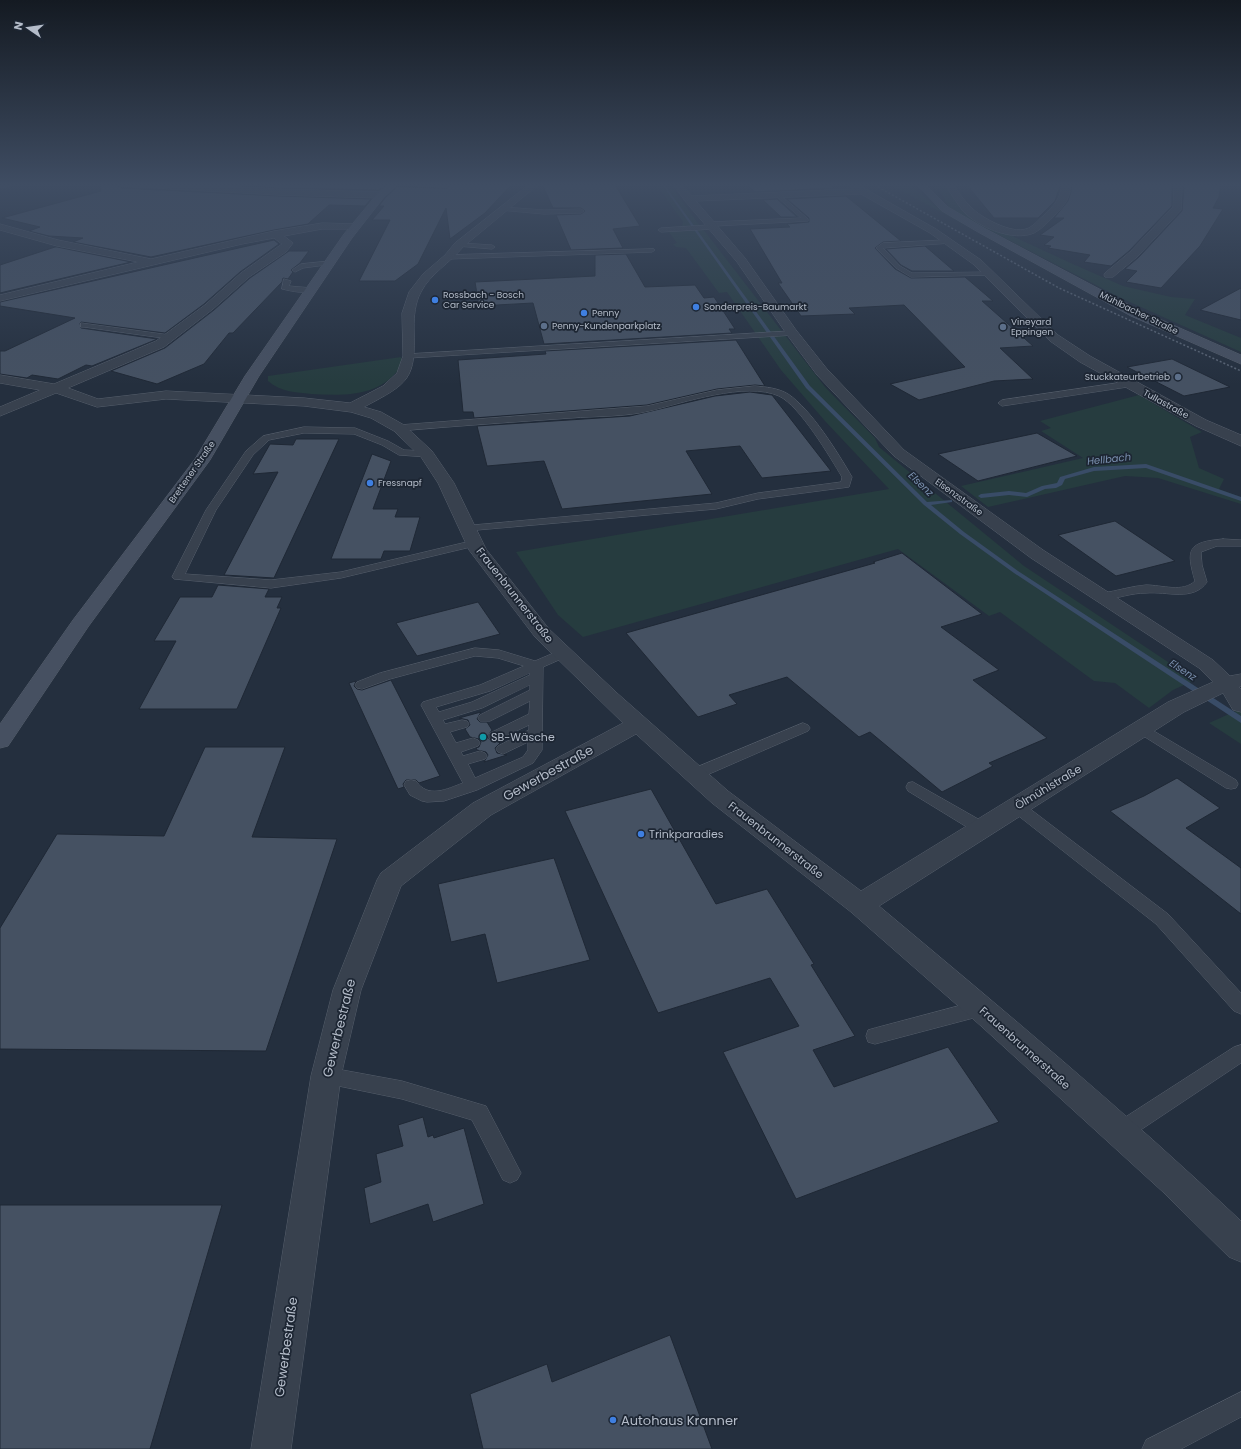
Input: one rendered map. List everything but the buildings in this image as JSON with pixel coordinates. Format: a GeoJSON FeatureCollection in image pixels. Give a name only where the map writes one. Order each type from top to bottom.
{"type":"FeatureCollection","features":[{"type":"Feature","properties":{"kind":"street"},"geometry":{"type":"LineString","coordinates":[[99,251],[142,259],[152,263]]}},
{"type":"Feature","properties":{"kind":"street"},"geometry":{"type":"LineString","coordinates":[[0,298],[204,251]]}},
{"type":"Feature","properties":{"kind":"street"},"geometry":{"type":"LineString","coordinates":[[0,412],[58,389],[160,344],[209,307],[245,275],[281,251]]}},
{"type":"Feature","properties":{"kind":"street","name":"Brettener Straße"},"geometry":{"type":"LineString","coordinates":[[0,741],[80,624],[202,460],[252,376],[339,251]]}},
{"type":"Feature","properties":{"kind":"street"},"geometry":{"type":"LineString","coordinates":[[352,408],[388,389],[403,375],[408,365],[409,356],[408,313],[415,292],[427,276],[454,251]]}},
{"type":"Feature","properties":{"kind":"street","name":"Elsenzstraße"},"geometry":{"type":"LineString","coordinates":[[731,251],[740,260],[822,372],[899,453],[1037,554],[1234,681],[1241,705]]}},
{"type":"Feature","properties":{"kind":"street","name":"Tullastraße"},"geometry":{"type":"LineString","coordinates":[[961,251],[989,274],[1054,338],[1085,358],[1201,423],[1241,441]]}},
{"type":"Feature","properties":{"kind":"street","name":"Mühlbacher Straße"},"geometry":{"type":"LineString","coordinates":[[1019,251],[1135,313],[1241,360]]}},
{"type":"Feature","properties":{"kind":"street"},"geometry":{"type":"LineString","coordinates":[[1110,275],[1137,251]]}},
{"type":"Feature","properties":{"kind":"street","name":"Frauenbrunnerstraße"},"geometry":{"type":"LineString","coordinates":[[0,379],[58,389],[97,403],[166,395],[304,402],[352,408],[376,415],[399,428],[427,454],[446,483],[471,536],[542,633],[638,724],[694,774],[726,801],[860,905],[981,1008],[1175,1182],[1241,1245]]}},
{"type":"Feature","properties":{"kind":"street","name":"Ölmühlstraße"},"geometry":{"type":"LineString","coordinates":[[860,905],[1176,707],[1206,692],[1234,681]]}},
{"type":"Feature","properties":{"kind":"street","name":"Gewerbestraße"},"geometry":{"type":"LineString","coordinates":[[271,1449],[326,1076],[346,990],[390,880],[482,810],[638,724]]}},
{"type":"Feature","properties":{"kind":"lane"},"geometry":{"type":"LineString","coordinates":[[449,257],[471,258],[638,251]]}},
{"type":"Feature","properties":{"kind":"lane"},"geometry":{"type":"LineString","coordinates":[[882,251],[898,267],[911,275],[989,274]]}},
{"type":"Feature","properties":{"kind":"lane"},"geometry":{"type":"LineString","coordinates":[[296,270],[301,266],[331,263]]}},
{"type":"Feature","properties":{"kind":"lane"},"geometry":{"type":"LineString","coordinates":[[287,281],[285,287],[312,290]]}},
{"type":"Feature","properties":{"kind":"lane"},"geometry":{"type":"LineString","coordinates":[[84,325],[170,337]]}},
{"type":"Feature","properties":{"kind":"lane"},"geometry":{"type":"LineString","coordinates":[[409,356],[792,333]]}},
{"type":"Feature","properties":{"kind":"lane"},"geometry":{"type":"LineString","coordinates":[[1002,402],[1132,384]]}},
{"type":"Feature","properties":{"kind":"lane"},"geometry":{"type":"LineString","coordinates":[[399,428],[647,409],[685,398],[758,389],[771,390],[784,395],[794,403],[837,459],[847,477],[845,485],[758,496],[716,506],[471,536],[341,575],[271,584],[178,577],[211,510],[249,453],[266,438],[304,430],[355,432],[385,443],[402,453],[427,454]]}},
{"type":"Feature","properties":{"kind":"lane"},"geometry":{"type":"LineString","coordinates":[[1103,597],[1146,589],[1178,591],[1194,589],[1200,582],[1196,565],[1195,551],[1205,544],[1224,542],[1241,544]]}},
{"type":"Feature","properties":{"kind":"lane"},"geometry":{"type":"LineString","coordinates":[[362,685],[385,676],[475,652],[499,654],[536,671]]}},
{"type":"Feature","properties":{"kind":"lane"},"geometry":{"type":"LineString","coordinates":[[472,786],[428,705],[536,671],[563,653]]}},
{"type":"Feature","properties":{"kind":"lane"},"geometry":{"type":"LineString","coordinates":[[411,785],[415,791],[427,797],[444,796],[472,786],[528,760],[535,750],[537,692],[536,671]]}},
{"type":"Feature","properties":{"kind":"lane"},"geometry":{"type":"LineString","coordinates":[[485,718],[537,692]]}},
{"type":"Feature","properties":{"kind":"lane"},"geometry":{"type":"LineString","coordinates":[[495,736],[536,716]]}},
{"type":"Feature","properties":{"kind":"lane"},"geometry":{"type":"LineString","coordinates":[[442,730],[462,724]]}},
{"type":"Feature","properties":{"kind":"lane"},"geometry":{"type":"LineString","coordinates":[[694,774],[804,728]]}},
{"type":"Feature","properties":{"kind":"lane"},"geometry":{"type":"LineString","coordinates":[[1142,728],[1230,784]]}},
{"type":"Feature","properties":{"kind":"lane"},"geometry":{"type":"LineString","coordinates":[[503,749],[535,732]]}},
{"type":"Feature","properties":{"kind":"lane"},"geometry":{"type":"LineString","coordinates":[[456,756],[473,743]]}},
{"type":"Feature","properties":{"kind":"lane"},"geometry":{"type":"LineString","coordinates":[[456,756],[480,756]]}},
{"type":"Feature","properties":{"kind":"lane"},"geometry":{"type":"LineString","coordinates":[[913,787],[981,828]]}},
{"type":"Feature","properties":{"kind":"lane"},"geometry":{"type":"LineString","coordinates":[[1016,806],[1162,919],[1241,1006]]}},
{"type":"Feature","properties":{"kind":"lane"},"geometry":{"type":"LineString","coordinates":[[875,1036],[981,1008]]}},
{"type":"Feature","properties":{"kind":"lane"},"geometry":{"type":"LineString","coordinates":[[1120,1132],[1241,1053]]}},
{"type":"Feature","properties":{"kind":"lane"},"geometry":{"type":"LineString","coordinates":[[326,1076],[402,1090],[479,1113],[510,1173]]}},
{"type":"Feature","properties":{"kind":"lane"},"geometry":{"type":"LineString","coordinates":[[1155,1449],[1241,1404]]}},
{"type":"Feature","properties":{"kind":"green space"},"geometry":{"type":"Polygon","coordinates":[[[688,251],[720,251],[825,387],[875,438],[879,447],[1024,566],[1195,680],[1173,690],[1149,708],[1115,683],[1094,681],[1000,612],[989,616],[898,549],[583,637],[558,615],[516,552],[889,489],[825,421],[781,370],[727,292],[719,293],[688,251]]]}},
{"type":"Feature","properties":{"kind":"green space"},"geometry":{"type":"Polygon","coordinates":[[[1029,251],[1044,251],[1123,286],[1171,297],[1195,299],[1185,315],[1241,338],[1241,352],[1123,299],[1029,251]]]}},
{"type":"Feature","properties":{"kind":"green space"},"geometry":{"type":"Polygon","coordinates":[[[401,357],[403,363],[395,374],[385,382],[363,392],[337,395],[299,393],[288,391],[273,385],[268,381],[268,376],[401,357]]]}},
{"type":"Feature","properties":{"kind":"green space"},"geometry":{"type":"Polygon","coordinates":[[[1139,395],[1202,432],[1190,437],[1199,468],[1224,479],[1219,489],[1241,497],[1241,504],[1158,478],[1125,476],[988,507],[961,486],[1083,458],[1041,431],[1051,428],[1040,421],[1139,395]]]}},
{"type":"Feature","properties":{"kind":"green space"},"geometry":{"type":"Polygon","coordinates":[[[1238,710],[1241,712],[1241,744],[1209,723],[1238,710]]]}},
{"type":"Feature","properties":{"kind":"waterway","name":"Elsenz"},"geometry":{"type":"LineString","coordinates":[[710,251],[808,387],[926,504]]}},
{"type":"Feature","properties":{"kind":"waterway","name":"Hellbach"},"geometry":{"type":"LineString","coordinates":[[981,496],[1009,493],[1027,495],[1044,487],[1056,486],[1060,484],[1062,478],[1094,469],[1146,466],[1241,499]]}},
{"type":"Feature","properties":{"kind":"waterway","name":"Hellbach"},"geometry":{"type":"LineString","coordinates":[[926,504],[950,501]]}},
{"type":"Feature","properties":{"kind":"waterway","name":"Elsenz"},"geometry":{"type":"LineString","coordinates":[[926,504],[962,533],[1016,572],[1241,720]]}},
{"type":"Feature","properties":{"kind":"railway"},"geometry":{"type":"LineString","coordinates":[[992,251],[1059,288],[1241,371]]}},
{"type":"Feature","properties":{"kind":"place","name":"Rossbach - Bosch Car Service"},"geometry":{"type":"Point","coordinates":[435,300]}},
{"type":"Feature","properties":{"kind":"place","name":"Sonderpreis-Baumarkt"},"geometry":{"type":"Point","coordinates":[696,307]}},
{"type":"Feature","properties":{"kind":"place","name":"Penny"},"geometry":{"type":"Point","coordinates":[584,313]}},
{"type":"Feature","properties":{"kind":"place","name":"Penny-Kundenparkplatz"},"geometry":{"type":"Point","coordinates":[544,326]}},
{"type":"Feature","properties":{"kind":"place","name":"Vineyard Eppingen"},"geometry":{"type":"Point","coordinates":[1003,327]}},
{"type":"Feature","properties":{"kind":"place","name":"Stuckkateurbetrieb"},"geometry":{"type":"Point","coordinates":[1178,377]}},
{"type":"Feature","properties":{"kind":"place","name":"Fressnapf"},"geometry":{"type":"Point","coordinates":[370,483]}},
{"type":"Feature","properties":{"kind":"place","name":"SB-Wäsche"},"geometry":{"type":"Point","coordinates":[483,737]}},
{"type":"Feature","properties":{"kind":"place","name":"Trinkparadies"},"geometry":{"type":"Point","coordinates":[641,834]}},
{"type":"Feature","properties":{"kind":"place","name":"Autohaus Kranner"},"geometry":{"type":"Point","coordinates":[613,1420]}}]}
